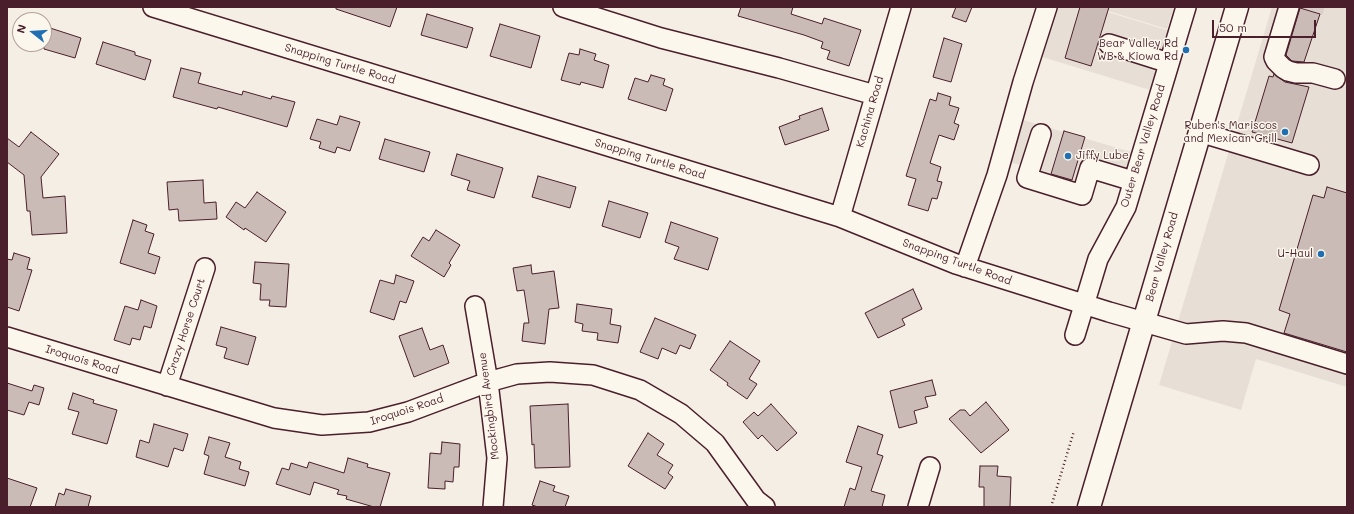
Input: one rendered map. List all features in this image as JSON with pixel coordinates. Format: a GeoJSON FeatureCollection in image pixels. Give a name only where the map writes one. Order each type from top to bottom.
{"type":"FeatureCollection","features":[{"type":"Feature","properties":{"kind":"main road","name":"Bear Valley Road"},"geometry":{"type":"LineString","coordinates":[[1089,507],[1237,7]]}},
{"type":"Feature","properties":{"kind":"street","name":"Snapping Turtle Road"},"geometry":{"type":"LineString","coordinates":[[153,7],[840,217],[965,267],[1143,322],[1186,334],[1223,331],[1246,333],[1347,364]]}},
{"type":"Feature","properties":{"kind":"street"},"geometry":{"type":"LineString","coordinates":[[563,7],[661,38],[779,68],[875,95]]}},
{"type":"Feature","properties":{"kind":"street","name":"Kachina Road"},"geometry":{"type":"LineString","coordinates":[[840,217],[901,7]]}},
{"type":"Feature","properties":{"kind":"street"},"geometry":{"type":"LineString","coordinates":[[965,267],[997,175],[1023,82],[1047,7]]}},
{"type":"Feature","properties":{"kind":"street","name":"Outer Bear Valley Road"},"geometry":{"type":"LineString","coordinates":[[1076,335],[1098,259],[1126,207],[1186,7]]}},
{"type":"Feature","properties":{"kind":"street"},"geometry":{"type":"LineString","coordinates":[[1289,7],[1274,57],[1276,61],[1282,68],[1288,71],[1296,73],[1313,73],[1335,79]]}},
{"type":"Feature","properties":{"kind":"street"},"geometry":{"type":"LineString","coordinates":[[1109,44],[1169,62]]}},
{"type":"Feature","properties":{"kind":"street"},"geometry":{"type":"LineString","coordinates":[[1199,132],[1309,165]]}},
{"type":"Feature","properties":{"kind":"street"},"geometry":{"type":"LineString","coordinates":[[1041,134],[1028,178],[1082,194],[1090,168],[1133,181]]}},
{"type":"Feature","properties":{"kind":"street","name":"Crazy Horse Court"},"geometry":{"type":"LineString","coordinates":[[168,386],[206,268]]}},
{"type":"Feature","properties":{"kind":"street","name":"Mockingbird Avenue"},"geometry":{"type":"LineString","coordinates":[[475,306],[488,382],[497,458],[493,507]]}},
{"type":"Feature","properties":{"kind":"street","name":"Iroquois Road"},"geometry":{"type":"LineString","coordinates":[[7,337],[274,418],[322,425],[369,422],[408,412],[488,382],[517,374],[550,372],[593,375],[640,390],[681,414],[715,443],[756,500],[765,507]]}},
{"type":"Feature","properties":{"kind":"street"},"geometry":{"type":"LineString","coordinates":[[918,507],[930,468]]}},
{"type":"Feature","properties":{"kind":"path"},"geometry":{"type":"LineString","coordinates":[[1052,507],[1074,431]]}},
{"type":"Feature","properties":{"kind":"shaded area"},"geometry":{"type":"Polygon","coordinates":[[[1054,7],[1091,7],[1167,30],[1150,90],[1039,56],[1054,7]]]}},
{"type":"Feature","properties":{"kind":"shaded area"},"geometry":{"type":"Polygon","coordinates":[[[1095,7],[1174,7],[1167,29],[1095,7]]]}},
{"type":"Feature","properties":{"kind":"shaded area"},"geometry":{"type":"Polygon","coordinates":[[[1272,7],[1347,7],[1347,387],[1256,359],[1241,410],[1159,385],[1272,7]]]}},
{"type":"Feature","properties":{"kind":"shaded area"},"geometry":{"type":"Polygon","coordinates":[[[1296,7],[1325,7],[1322,15],[1296,7]]]}},
{"type":"Feature","properties":{"kind":"shaded area"},"geometry":{"type":"Polygon","coordinates":[[[1020,119],[1131,152],[1121,188],[1097,181],[1091,197],[1021,165],[1008,162],[1020,119]]]}},
{"type":"Feature","properties":{"kind":"building"},"geometry":{"type":"Polygon","coordinates":[[[336,7],[397,7],[390,27],[336,9],[336,7]]]}},
{"type":"Feature","properties":{"kind":"building"},"geometry":{"type":"Polygon","coordinates":[[[741,7],[793,7],[791,14],[822,24],[824,18],[861,30],[849,66],[827,59],[830,51],[821,48],[823,42],[738,16],[741,7]]]}},
{"type":"Feature","properties":{"kind":"building"},"geometry":{"type":"Polygon","coordinates":[[[956,7],[972,7],[966,22],[952,17],[956,7]]]}},
{"type":"Feature","properties":{"kind":"building"},"geometry":{"type":"Polygon","coordinates":[[[1080,7],[1109,7],[1091,66],[1065,58],[1080,7]]]}},
{"type":"Feature","properties":{"kind":"building"},"geometry":{"type":"Polygon","coordinates":[[[1300,8],[1320,14],[1304,62],[1292,61],[1286,55],[1300,8]]]}},
{"type":"Feature","properties":{"kind":"building"},"geometry":{"type":"Polygon","coordinates":[[[427,14],[473,28],[467,48],[421,35],[427,14]]]}},
{"type":"Feature","properties":{"kind":"building"},"geometry":{"type":"Polygon","coordinates":[[[500,24],[540,36],[531,68],[490,56],[500,24]]]}},
{"type":"Feature","properties":{"kind":"building"},"geometry":{"type":"Polygon","coordinates":[[[52,29],[81,38],[75,58],[52,51],[52,29]]]}},
{"type":"Feature","properties":{"kind":"building"},"geometry":{"type":"Polygon","coordinates":[[[944,38],[962,44],[951,82],[933,77],[944,38]]]}},
{"type":"Feature","properties":{"kind":"building"},"geometry":{"type":"Polygon","coordinates":[[[103,42],[135,52],[135,55],[151,60],[145,80],[96,64],[103,42]]]}},
{"type":"Feature","properties":{"kind":"building"},"geometry":{"type":"Polygon","coordinates":[[[580,49],[596,54],[594,60],[609,65],[603,88],[581,82],[580,85],[561,80],[569,53],[579,55],[580,49]]]}},
{"type":"Feature","properties":{"kind":"building"},"geometry":{"type":"Polygon","coordinates":[[[181,68],[201,73],[198,83],[242,95],[243,91],[271,99],[272,96],[295,102],[287,127],[218,107],[217,109],[173,97],[181,68]]]}},
{"type":"Feature","properties":{"kind":"building"},"geometry":{"type":"Polygon","coordinates":[[[1274,74],[1285,82],[1309,87],[1292,143],[1252,132],[1269,76],[1273,77],[1274,74]]]}},
{"type":"Feature","properties":{"kind":"building"},"geometry":{"type":"Polygon","coordinates":[[[651,75],[665,79],[663,85],[673,89],[666,111],[628,99],[635,78],[648,82],[651,75]]]}},
{"type":"Feature","properties":{"kind":"building"},"geometry":{"type":"Polygon","coordinates":[[[938,93],[951,97],[949,105],[959,108],[954,123],[959,125],[954,140],[939,135],[930,163],[941,167],[937,181],[942,182],[937,199],[932,198],[928,211],[908,205],[916,179],[906,176],[930,99],[936,101],[938,93]]]}},
{"type":"Feature","properties":{"kind":"building"},"geometry":{"type":"Polygon","coordinates":[[[822,108],[829,130],[785,145],[779,127],[800,119],[799,116],[822,108]]]}},
{"type":"Feature","properties":{"kind":"building"},"geometry":{"type":"Polygon","coordinates":[[[340,116],[360,122],[350,151],[337,147],[335,153],[319,148],[321,142],[310,139],[317,119],[337,125],[340,116]]]}},
{"type":"Feature","properties":{"kind":"building","name":"Jiffy Lube"},"geometry":{"type":"Polygon","coordinates":[[[1064,131],[1085,137],[1072,180],[1051,174],[1064,131]]]}},
{"type":"Feature","properties":{"kind":"building"},"geometry":{"type":"Polygon","coordinates":[[[31,132],[59,154],[41,177],[43,198],[65,196],[67,233],[32,235],[30,211],[27,211],[24,175],[7,162],[7,138],[19,147],[31,132]]]}},
{"type":"Feature","properties":{"kind":"building"},"geometry":{"type":"Polygon","coordinates":[[[385,139],[430,152],[424,172],[379,159],[385,139]]]}},
{"type":"Feature","properties":{"kind":"building"},"geometry":{"type":"Polygon","coordinates":[[[457,154],[503,168],[494,198],[467,190],[470,181],[451,175],[457,154]]]}},
{"type":"Feature","properties":{"kind":"building"},"geometry":{"type":"Polygon","coordinates":[[[538,176],[576,187],[570,208],[532,197],[538,176]]]}},
{"type":"Feature","properties":{"kind":"building"},"geometry":{"type":"Polygon","coordinates":[[[203,180],[204,203],[216,202],[217,219],[179,221],[178,209],[169,210],[167,182],[203,180]]]}},
{"type":"Feature","properties":{"kind":"building","name":"U-Haul"},"geometry":{"type":"Polygon","coordinates":[[[1327,187],[1347,193],[1347,352],[1284,333],[1290,314],[1279,310],[1313,195],[1324,198],[1327,187]]]}},
{"type":"Feature","properties":{"kind":"building"},"geometry":{"type":"Polygon","coordinates":[[[257,192],[286,212],[266,242],[245,228],[244,230],[226,217],[236,202],[245,208],[257,192]]]}},
{"type":"Feature","properties":{"kind":"building"},"geometry":{"type":"Polygon","coordinates":[[[609,201],[648,213],[640,238],[602,226],[609,201]]]}},
{"type":"Feature","properties":{"kind":"building"},"geometry":{"type":"Polygon","coordinates":[[[133,220],[147,225],[145,231],[154,234],[148,253],[160,257],[155,274],[120,263],[133,220]]]}},
{"type":"Feature","properties":{"kind":"building"},"geometry":{"type":"Polygon","coordinates":[[[671,222],[718,238],[708,270],[674,259],[679,247],[665,242],[671,222]]]}},
{"type":"Feature","properties":{"kind":"building"},"geometry":{"type":"Polygon","coordinates":[[[436,230],[460,245],[449,263],[451,265],[444,277],[411,256],[423,237],[429,241],[436,230]]]}},
{"type":"Feature","properties":{"kind":"building"},"geometry":{"type":"Polygon","coordinates":[[[14,253],[30,258],[27,269],[32,270],[19,311],[7,307],[7,259],[12,260],[14,253]]]}},
{"type":"Feature","properties":{"kind":"building"},"geometry":{"type":"Polygon","coordinates":[[[255,262],[289,264],[286,307],[269,306],[270,300],[260,300],[261,284],[253,283],[255,262]]]}},
{"type":"Feature","properties":{"kind":"building"},"geometry":{"type":"Polygon","coordinates":[[[531,265],[532,274],[554,271],[559,308],[549,309],[545,344],[522,341],[524,323],[529,323],[524,290],[517,291],[513,268],[531,265]]]}},
{"type":"Feature","properties":{"kind":"building"},"geometry":{"type":"Polygon","coordinates":[[[396,275],[414,281],[406,303],[400,301],[394,320],[370,312],[380,280],[394,284],[396,275]]]}},
{"type":"Feature","properties":{"kind":"building"},"geometry":{"type":"Polygon","coordinates":[[[913,289],[922,309],[902,319],[905,325],[878,338],[865,313],[913,289]]]}},
{"type":"Feature","properties":{"kind":"building"},"geometry":{"type":"Polygon","coordinates":[[[141,300],[157,306],[151,328],[144,326],[140,340],[132,338],[130,345],[114,340],[125,306],[138,310],[141,300]]]}},
{"type":"Feature","properties":{"kind":"building"},"geometry":{"type":"Polygon","coordinates":[[[577,304],[612,309],[610,324],[621,326],[618,343],[597,340],[598,333],[582,331],[583,324],[575,322],[577,304]]]}},
{"type":"Feature","properties":{"kind":"building"},"geometry":{"type":"Polygon","coordinates":[[[655,318],[696,335],[690,349],[680,345],[676,354],[662,348],[658,359],[640,352],[655,318]]]}},
{"type":"Feature","properties":{"kind":"building"},"geometry":{"type":"Polygon","coordinates":[[[221,327],[256,337],[248,365],[224,358],[227,348],[216,345],[221,327]]]}},
{"type":"Feature","properties":{"kind":"building"},"geometry":{"type":"Polygon","coordinates":[[[422,328],[430,350],[443,345],[449,363],[414,377],[399,336],[422,328]]]}},
{"type":"Feature","properties":{"kind":"building"},"geometry":{"type":"Polygon","coordinates":[[[730,341],[760,361],[749,379],[757,384],[747,399],[727,385],[728,383],[710,370],[730,341]]]}},
{"type":"Feature","properties":{"kind":"building"},"geometry":{"type":"Polygon","coordinates":[[[932,380],[936,395],[925,397],[928,407],[914,411],[917,423],[899,428],[890,391],[932,380]]]}},
{"type":"Feature","properties":{"kind":"building"},"geometry":{"type":"Polygon","coordinates":[[[7,383],[32,391],[34,385],[44,388],[39,405],[29,402],[24,415],[7,410],[7,383]]]}},
{"type":"Feature","properties":{"kind":"building"},"geometry":{"type":"Polygon","coordinates":[[[73,393],[94,400],[93,403],[117,410],[107,444],[72,434],[79,412],[68,409],[73,393]]]}},
{"type":"Feature","properties":{"kind":"building"},"geometry":{"type":"Polygon","coordinates":[[[986,402],[1009,430],[981,453],[949,419],[960,410],[965,410],[970,416],[986,402]]]}},
{"type":"Feature","properties":{"kind":"building"},"geometry":{"type":"Polygon","coordinates":[[[568,404],[570,467],[535,468],[530,406],[568,404]]]}},
{"type":"Feature","properties":{"kind":"building"},"geometry":{"type":"Polygon","coordinates":[[[771,404],[797,433],[777,451],[762,435],[758,439],[743,422],[754,412],[758,416],[771,404]]]}},
{"type":"Feature","properties":{"kind":"building"},"geometry":{"type":"Polygon","coordinates":[[[154,424],[188,434],[183,451],[174,448],[168,467],[136,457],[140,440],[149,443],[154,424]]]}},
{"type":"Feature","properties":{"kind":"building"},"geometry":{"type":"Polygon","coordinates":[[[858,426],[883,435],[877,454],[883,456],[871,491],[885,495],[882,507],[844,507],[850,488],[855,490],[862,467],[846,462],[858,426]]]}},
{"type":"Feature","properties":{"kind":"building"},"geometry":{"type":"Polygon","coordinates":[[[648,433],[664,444],[657,455],[673,465],[668,473],[673,477],[665,489],[628,466],[648,433]]]}},
{"type":"Feature","properties":{"kind":"building"},"geometry":{"type":"Polygon","coordinates":[[[209,437],[230,443],[225,457],[241,462],[239,469],[249,472],[245,486],[204,474],[209,456],[204,454],[209,437]]]}},
{"type":"Feature","properties":{"kind":"building"},"geometry":{"type":"Polygon","coordinates":[[[442,442],[460,444],[459,467],[454,467],[453,482],[445,481],[445,489],[428,488],[430,453],[441,454],[442,442]]]}},
{"type":"Feature","properties":{"kind":"building"},"geometry":{"type":"Polygon","coordinates":[[[348,458],[368,464],[367,467],[390,473],[380,507],[374,507],[346,499],[347,496],[337,494],[339,490],[314,482],[310,495],[276,484],[282,468],[289,470],[291,463],[307,468],[309,462],[344,473],[348,458]]]}},
{"type":"Feature","properties":{"kind":"building"},"geometry":{"type":"Polygon","coordinates":[[[980,466],[998,466],[997,476],[1011,477],[1010,507],[984,507],[984,487],[979,487],[980,466]]]}},
{"type":"Feature","properties":{"kind":"building"},"geometry":{"type":"Polygon","coordinates":[[[7,478],[37,488],[30,507],[7,507],[7,478]]]}},
{"type":"Feature","properties":{"kind":"building"},"geometry":{"type":"Polygon","coordinates":[[[540,481],[555,486],[553,491],[569,496],[565,507],[538,507],[532,505],[540,481]]]}},
{"type":"Feature","properties":{"kind":"building"},"geometry":{"type":"Polygon","coordinates":[[[66,489],[91,496],[88,507],[55,507],[59,493],[64,495],[66,489]]]}},
{"type":"Feature","properties":{"kind":"place","name":"Bear Valley Rd WB & Kiowa Rd"},"geometry":{"type":"Point","coordinates":[1186,50]}},
{"type":"Feature","properties":{"kind":"place","name":"Ruben's Mariscos and Mexican Grill"},"geometry":{"type":"Point","coordinates":[1285,132]}},
{"type":"Feature","properties":{"kind":"place","name":"Jiffy Lube"},"geometry":{"type":"Point","coordinates":[1068,156]}},
{"type":"Feature","properties":{"kind":"place","name":"U-Haul"},"geometry":{"type":"Point","coordinates":[1321,254]}}]}
